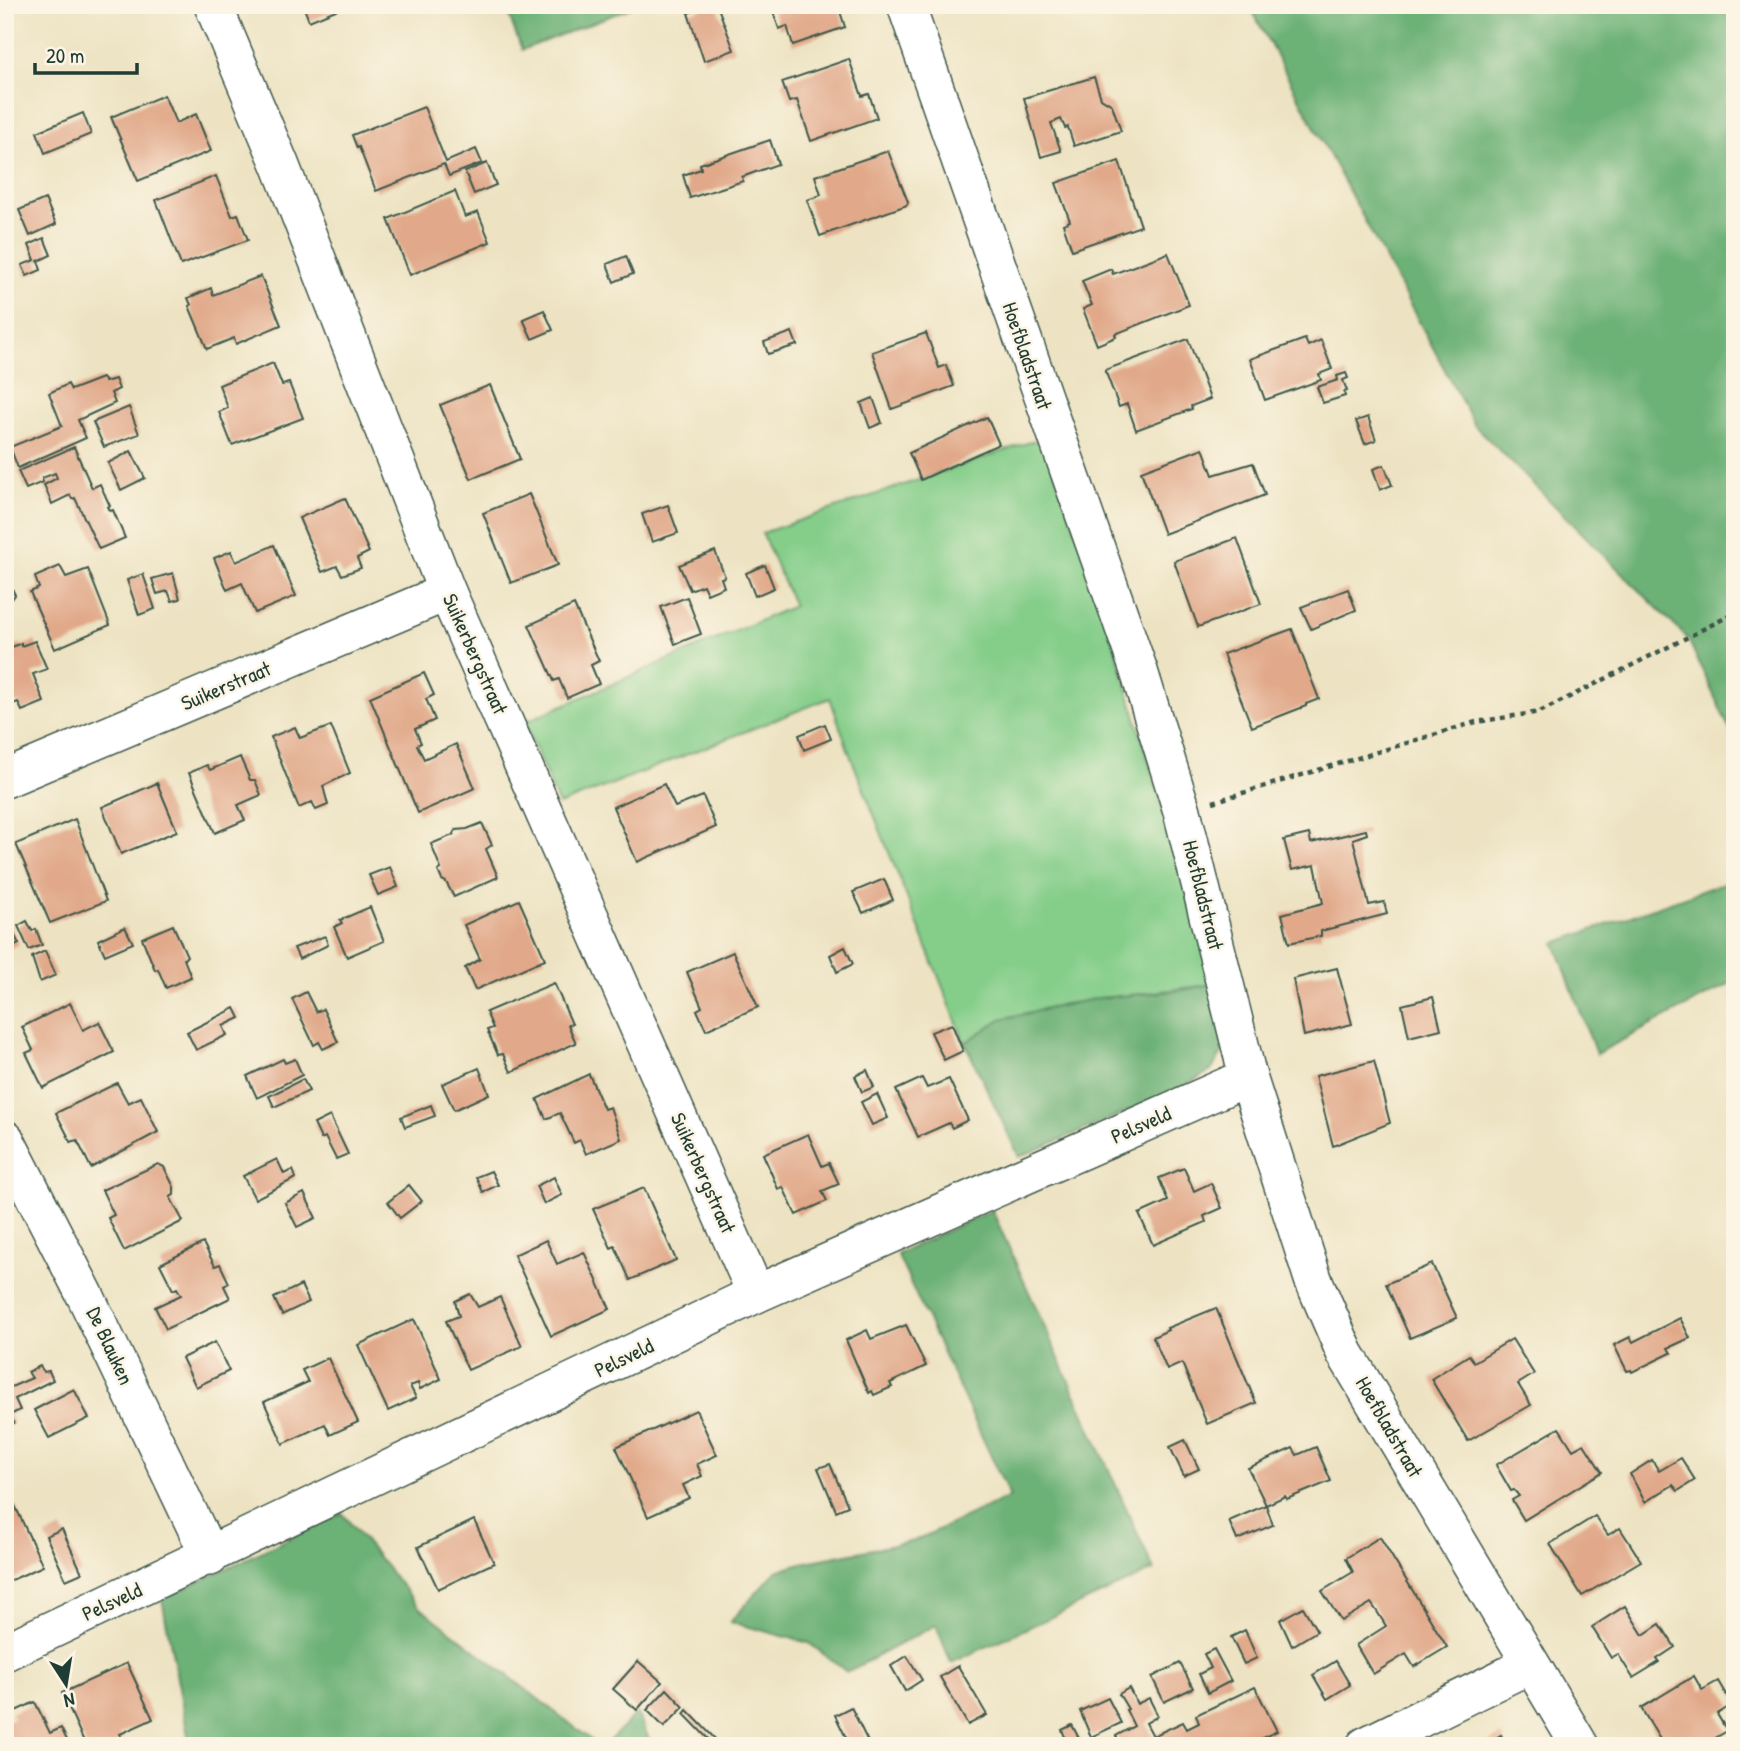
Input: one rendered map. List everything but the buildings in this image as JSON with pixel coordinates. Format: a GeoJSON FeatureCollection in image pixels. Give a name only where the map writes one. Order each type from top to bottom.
{"type":"FeatureCollection","features":[{"type":"Feature","properties":{"kind":"street","name":"Suikerbergstraat"},"geometry":{"type":"LineString","coordinates":[[213,5],[280,164],[447,592],[756,1294]]}},
{"type":"Feature","properties":{"kind":"street","name":"Hoefbladstraat"},"geometry":{"type":"LineString","coordinates":[[906,5],[1138,668],[1182,811],[1248,1077],[1313,1279],[1345,1353],[1529,1665],[1580,1746]]}},
{"type":"Feature","properties":{"kind":"street","name":"Suikerstraat"},"geometry":{"type":"LineString","coordinates":[[5,779],[447,592]]}},
{"type":"Feature","properties":{"kind":"street","name":"Pelsveld"},"geometry":{"type":"LineString","coordinates":[[5,1652],[756,1294],[1248,1077]]}},
{"type":"Feature","properties":{"kind":"street","name":"De Blauken"},"geometry":{"type":"LineString","coordinates":[[5,1139],[85,1295],[210,1556]]}},
{"type":"Feature","properties":{"kind":"street"},"geometry":{"type":"LineString","coordinates":[[1365,1746],[1529,1665]]}},
{"type":"Feature","properties":{"kind":"path"},"geometry":{"type":"LineString","coordinates":[[1182,811],[1475,722],[1541,712],[1735,613]]}},
{"type":"Feature","properties":{"kind":"green space"},"geometry":{"type":"Polygon","coordinates":[[[505,5],[638,5],[522,50],[505,5]]]}},
{"type":"Feature","properties":{"kind":"green space"},"geometry":{"type":"Polygon","coordinates":[[[1249,5],[1735,5],[1735,741],[1688,639],[1475,426],[1249,5]]]}},
{"type":"Feature","properties":{"kind":"green space"},"geometry":{"type":"Polygon","coordinates":[[[1042,438],[1103,606],[1214,984],[1063,1004],[1001,1019],[965,1043],[830,698],[559,805],[524,722],[794,606],[762,533],[1042,438]]]}},
{"type":"Feature","properties":{"kind":"green space"},"geometry":{"type":"Polygon","coordinates":[[[1735,879],[1735,981],[1596,1054],[1555,943],[1735,879]]]}},
{"type":"Feature","properties":{"kind":"green space"},"geometry":{"type":"Polygon","coordinates":[[[1214,984],[1226,1046],[1211,1071],[1165,1096],[1019,1157],[965,1043],[1001,1019],[1098,998],[1176,991],[1214,984]]]}},
{"type":"Feature","properties":{"kind":"green space"},"geometry":{"type":"Polygon","coordinates":[[[992,1210],[1154,1570],[951,1663],[936,1625],[847,1672],[809,1643],[730,1622],[776,1571],[801,1563],[914,1541],[1010,1497],[897,1254],[992,1210]]]}},
{"type":"Feature","properties":{"kind":"green space"},"geometry":{"type":"Polygon","coordinates":[[[342,1513],[418,1606],[599,1746],[190,1746],[162,1599],[342,1513]]]}},
{"type":"Feature","properties":{"kind":"green space"},"geometry":{"type":"Polygon","coordinates":[[[637,1713],[652,1746],[604,1746],[637,1713]]]}}]}
